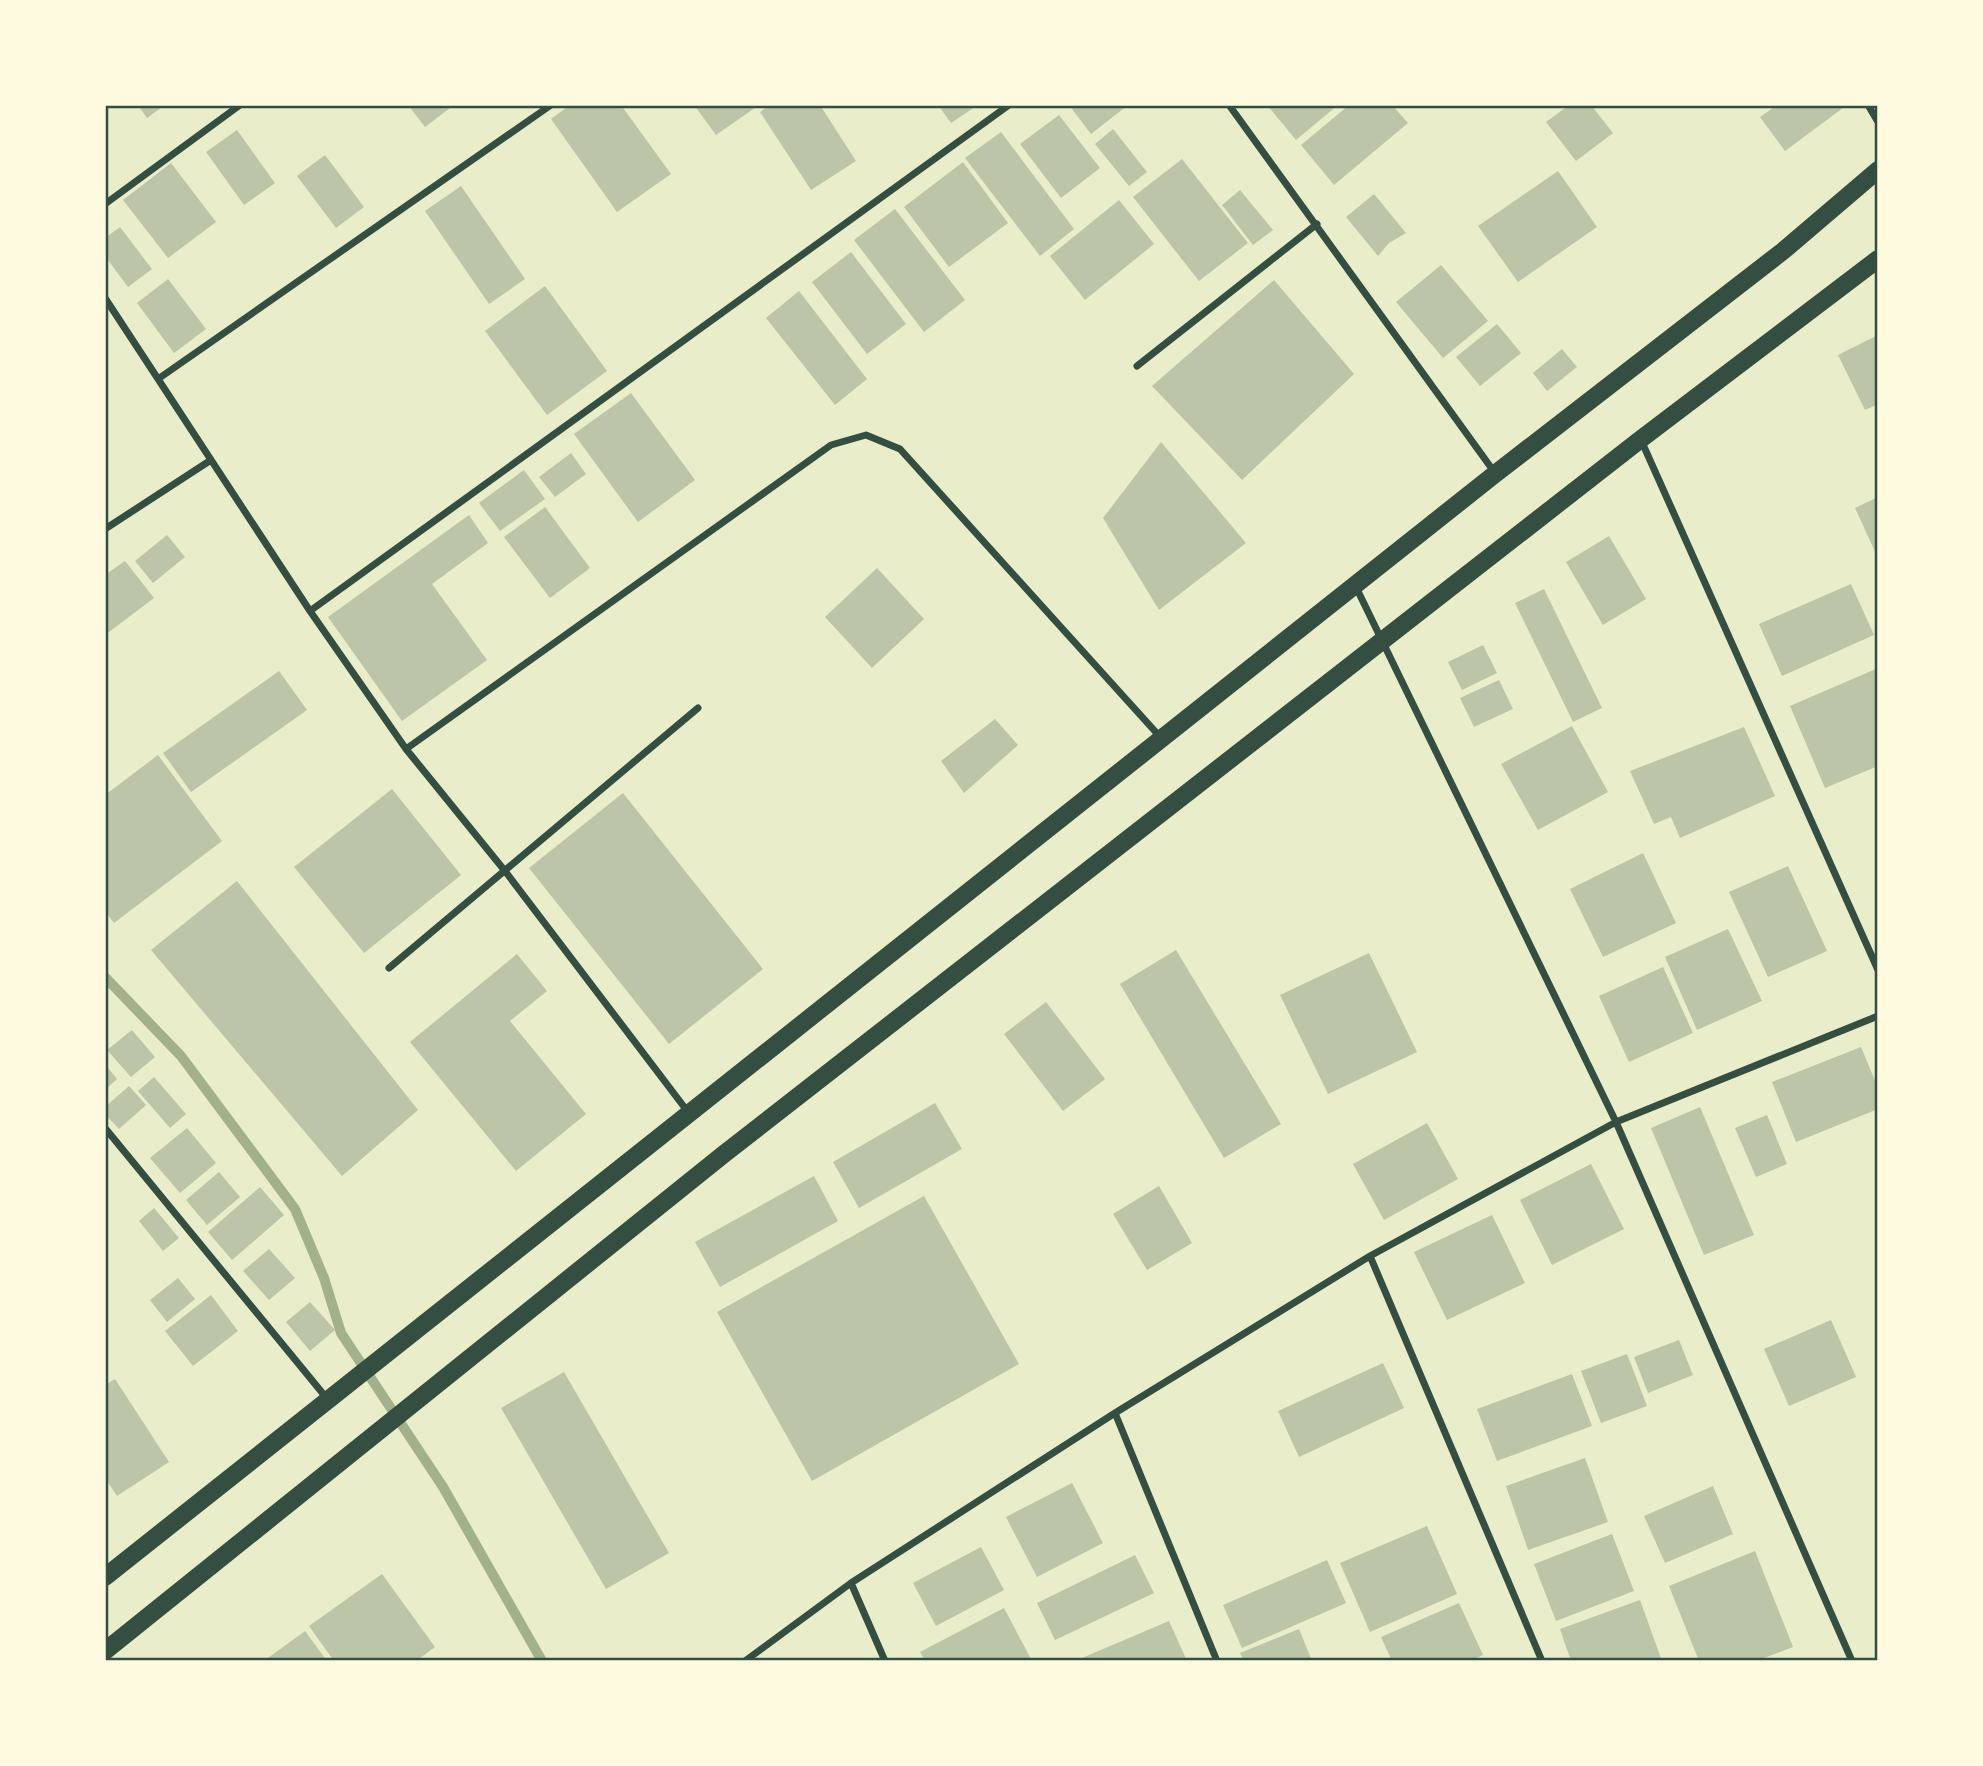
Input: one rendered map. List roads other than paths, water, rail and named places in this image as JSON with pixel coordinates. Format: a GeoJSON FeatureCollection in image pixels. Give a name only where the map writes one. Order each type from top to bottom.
{"type":"FeatureCollection","features":[{"type":"Feature","properties":{"kind":"main road"},"geometry":{"type":"LineString","coordinates":[[105,1577],[1495,474],[1783,251],[1878,170]]}},
{"type":"Feature","properties":{"kind":"main road"},"geometry":{"type":"LineString","coordinates":[[105,1651],[724,1154],[1641,439],[1878,259]]}},
{"type":"Feature","properties":{"kind":"street"},"geometry":{"type":"LineString","coordinates":[[105,204],[240,105]]}},
{"type":"Feature","properties":{"kind":"street"},"geometry":{"type":"LineString","coordinates":[[158,379],[551,105]]}},
{"type":"Feature","properties":{"kind":"street"},"geometry":{"type":"LineString","coordinates":[[310,611],[1009,105]]}},
{"type":"Feature","properties":{"kind":"street"},"geometry":{"type":"LineString","coordinates":[[1229,105],[1495,474]]}},
{"type":"Feature","properties":{"kind":"street"},"geometry":{"type":"LineString","coordinates":[[1868,105],[1878,122]]}},
{"type":"Feature","properties":{"kind":"street"},"geometry":{"type":"LineString","coordinates":[[1137,366],[1317,224]]}},
{"type":"Feature","properties":{"kind":"street"},"geometry":{"type":"LineString","coordinates":[[105,298],[310,611],[406,749],[505,871],[688,1113]]}},
{"type":"Feature","properties":{"kind":"street"},"geometry":{"type":"LineString","coordinates":[[406,749],[831,445],[866,435],[901,449],[1163,740]]}},
{"type":"Feature","properties":{"kind":"street"},"geometry":{"type":"LineString","coordinates":[[1641,439],[1878,970]]}},
{"type":"Feature","properties":{"kind":"street"},"geometry":{"type":"LineString","coordinates":[[105,529],[211,460]]}},
{"type":"Feature","properties":{"kind":"street"},"geometry":{"type":"LineString","coordinates":[[1355,585],[1616,1122],[1852,1661]]}},
{"type":"Feature","properties":{"kind":"street"},"geometry":{"type":"LineString","coordinates":[[388,968],[698,708]]}},
{"type":"Feature","properties":{"kind":"street"},"geometry":{"type":"LineString","coordinates":[[745,1661],[850,1583],[1115,1413],[1370,1256],[1616,1122],[1878,1016]]}},
{"type":"Feature","properties":{"kind":"street"},"geometry":{"type":"LineString","coordinates":[[105,1128],[329,1401]]}},
{"type":"Feature","properties":{"kind":"street"},"geometry":{"type":"LineString","coordinates":[[1370,1256],[1542,1661]]}},
{"type":"Feature","properties":{"kind":"street"},"geometry":{"type":"LineString","coordinates":[[1115,1413],[1217,1661]]}},
{"type":"Feature","properties":{"kind":"street"},"geometry":{"type":"LineString","coordinates":[[850,1583],[885,1661]]}},
{"type":"Feature","properties":{"kind":"waterway"},"geometry":{"type":"LineString","coordinates":[[105,977],[181,1056],[295,1209],[324,1278],[341,1333],[443,1487],[542,1661]]}}]}
